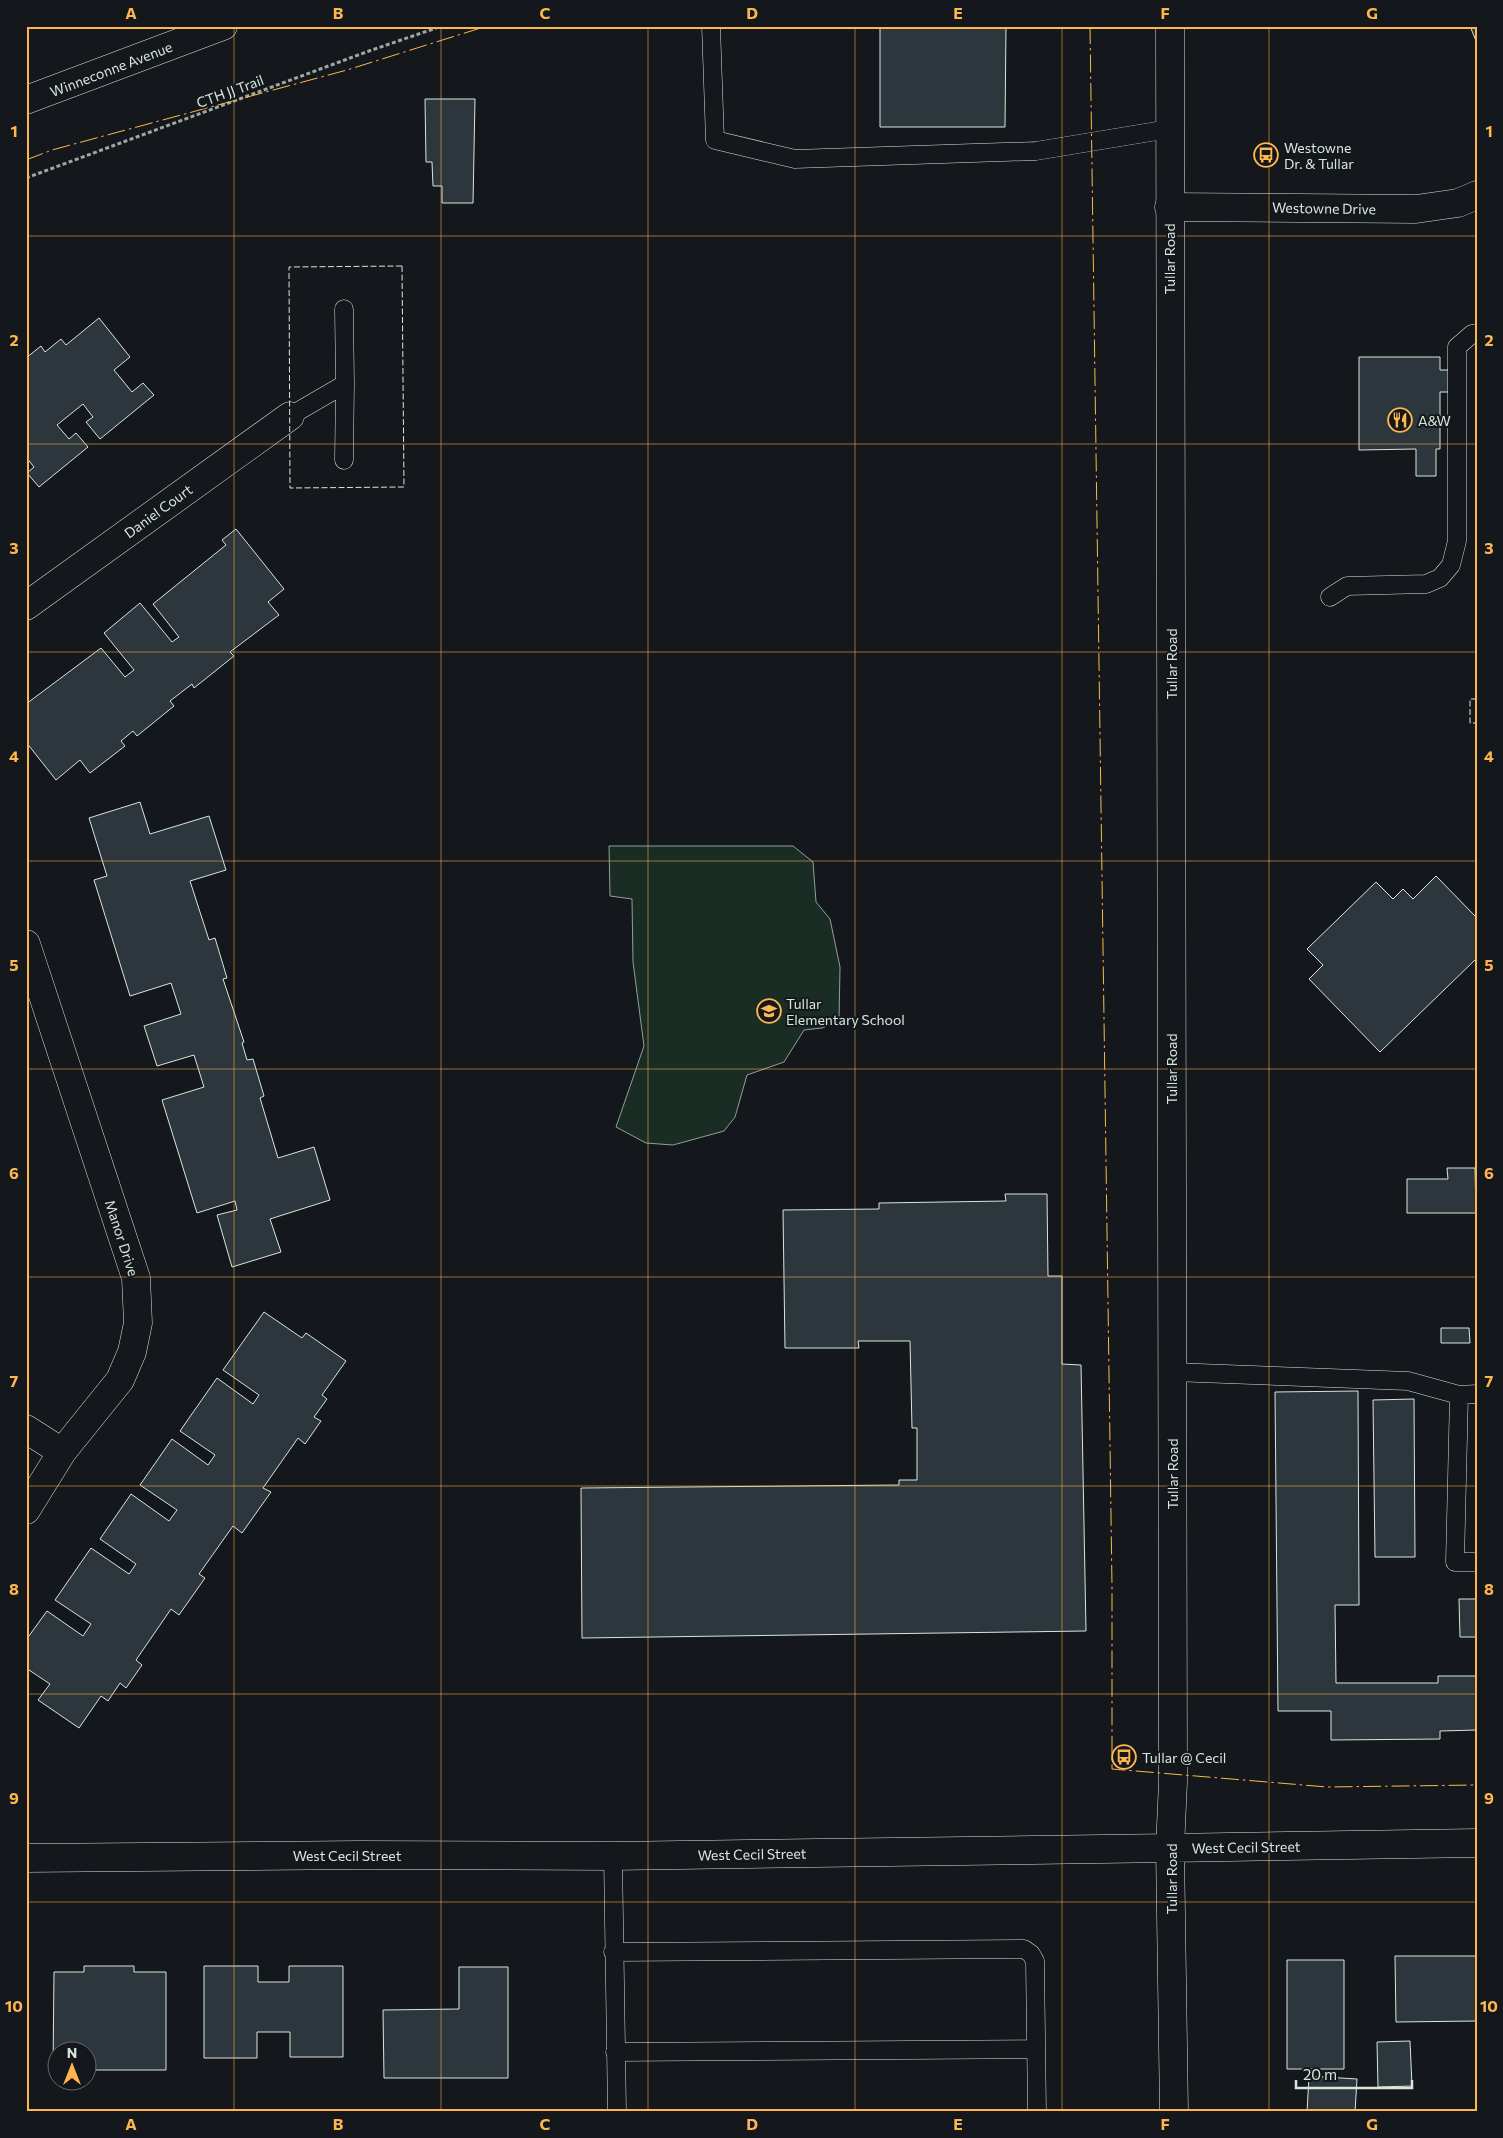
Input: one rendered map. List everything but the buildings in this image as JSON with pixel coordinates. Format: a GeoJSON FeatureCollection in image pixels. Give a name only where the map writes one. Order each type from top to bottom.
{"type":"FeatureCollection","features":[{"type":"Feature","properties":{"kind":"main road","name":"Winneconne Avenue"},"geometry":{"type":"LineString","coordinates":[[26,100],[223,26]]}},
{"type":"Feature","properties":{"kind":"main road","name":"Tullar Road"},"geometry":{"type":"LineString","coordinates":[[1170,26],[1172,1372],[1172,1782],[1170,1848],[1174,2112]]}},
{"type":"Feature","properties":{"kind":"main road","name":"Westowne Drive"},"geometry":{"type":"LineString","coordinates":[[1169,207],[1416,209],[1458,203],[1477,196]]}},
{"type":"Feature","properties":{"kind":"main road","name":"Daniel Court"},"geometry":{"type":"LineString","coordinates":[[26,606],[290,416]]}},
{"type":"Feature","properties":{"kind":"main road","name":"Manor Drive"},"geometry":{"type":"LineString","coordinates":[[26,944],[136,1278],[138,1323],[132,1352],[120,1380],[62,1452],[26,1510]]}},
{"type":"Feature","properties":{"kind":"main road"},"geometry":{"type":"LineString","coordinates":[[26,1429],[62,1452]]}},
{"type":"Feature","properties":{"kind":"main road","name":"West Cecil Street"},"geometry":{"type":"LineString","coordinates":[[26,1858],[359,1855],[613,1856],[1477,1843]]}},
{"type":"Feature","properties":{"kind":"lane"},"geometry":{"type":"LineString","coordinates":[[711,26],[715,140],[795,159],[1036,151],[1169,129]]}},
{"type":"Feature","properties":{"kind":"lane"},"geometry":{"type":"LineString","coordinates":[[344,309],[344,460]]}},
{"type":"Feature","properties":{"kind":"lane"},"geometry":{"type":"LineString","coordinates":[[1330,597],[1347,586],[1426,584],[1440,578],[1450,565],[1456,541],[1456,347],[1472,334],[1477,333]]}},
{"type":"Feature","properties":{"kind":"lane"},"geometry":{"type":"LineString","coordinates":[[290,416],[345,384]]}},
{"type":"Feature","properties":{"kind":"lane"},"geometry":{"type":"LineString","coordinates":[[1172,1372],[1408,1381],[1468,1395],[1455,1562],[1477,1562]]}},
{"type":"Feature","properties":{"kind":"lane"},"geometry":{"type":"LineString","coordinates":[[613,1856],[617,2112]]}},
{"type":"Feature","properties":{"kind":"lane"},"geometry":{"type":"LineString","coordinates":[[613,1952],[1024,1949],[1031,1954],[1035,1962],[1037,2112]]}},
{"type":"Feature","properties":{"kind":"lane"},"geometry":{"type":"LineString","coordinates":[[615,2052],[1036,2050]]}},
{"type":"Feature","properties":{"kind":"path","name":"CTH JJ Trail"},"geometry":{"type":"LineString","coordinates":[[26,178],[369,51],[442,26]]}},
{"type":"Feature","properties":{"kind":"green space"},"geometry":{"type":"Polygon","coordinates":[[[609,846],[793,846],[813,862],[816,902],[830,919],[840,967],[839,1021],[822,1028],[804,1030],[784,1062],[747,1075],[735,1117],[724,1131],[673,1145],[646,1143],[616,1127],[644,1046],[633,962],[632,899],[610,896],[609,846]]]}},
{"type":"Feature","properties":{"kind":"fence"},"geometry":{"type":"LineString","coordinates":[[402,266],[404,487],[290,488],[289,267],[402,266]]}},
{"type":"Feature","properties":{"kind":"fence"},"geometry":{"type":"LineString","coordinates":[[1477,699],[1470,699],[1470,723],[1477,723]]}},
{"type":"Feature","properties":{"kind":"power"},"geometry":{"type":"LineString","coordinates":[[26,160],[52,150],[347,70],[487,26]]}},
{"type":"Feature","properties":{"kind":"power"},"geometry":{"type":"LineString","coordinates":[[1090,26],[1112,1586],[1112,1769],[1327,1787],[1477,1785]]}},
{"type":"Feature","properties":{"kind":"place","name":"Westowne Dr. & Tullar"},"geometry":{"type":"Point","coordinates":[1266,155]}},
{"type":"Feature","properties":{"kind":"place","name":"A&W"},"geometry":{"type":"Point","coordinates":[1400,420]}},
{"type":"Feature","properties":{"kind":"place","name":"Tullar Elementary School"},"geometry":{"type":"Point","coordinates":[769,1011]}},
{"type":"Feature","properties":{"kind":"place","name":"Tullar @ Cecil"},"geometry":{"type":"Point","coordinates":[1124,1757]}}]}
